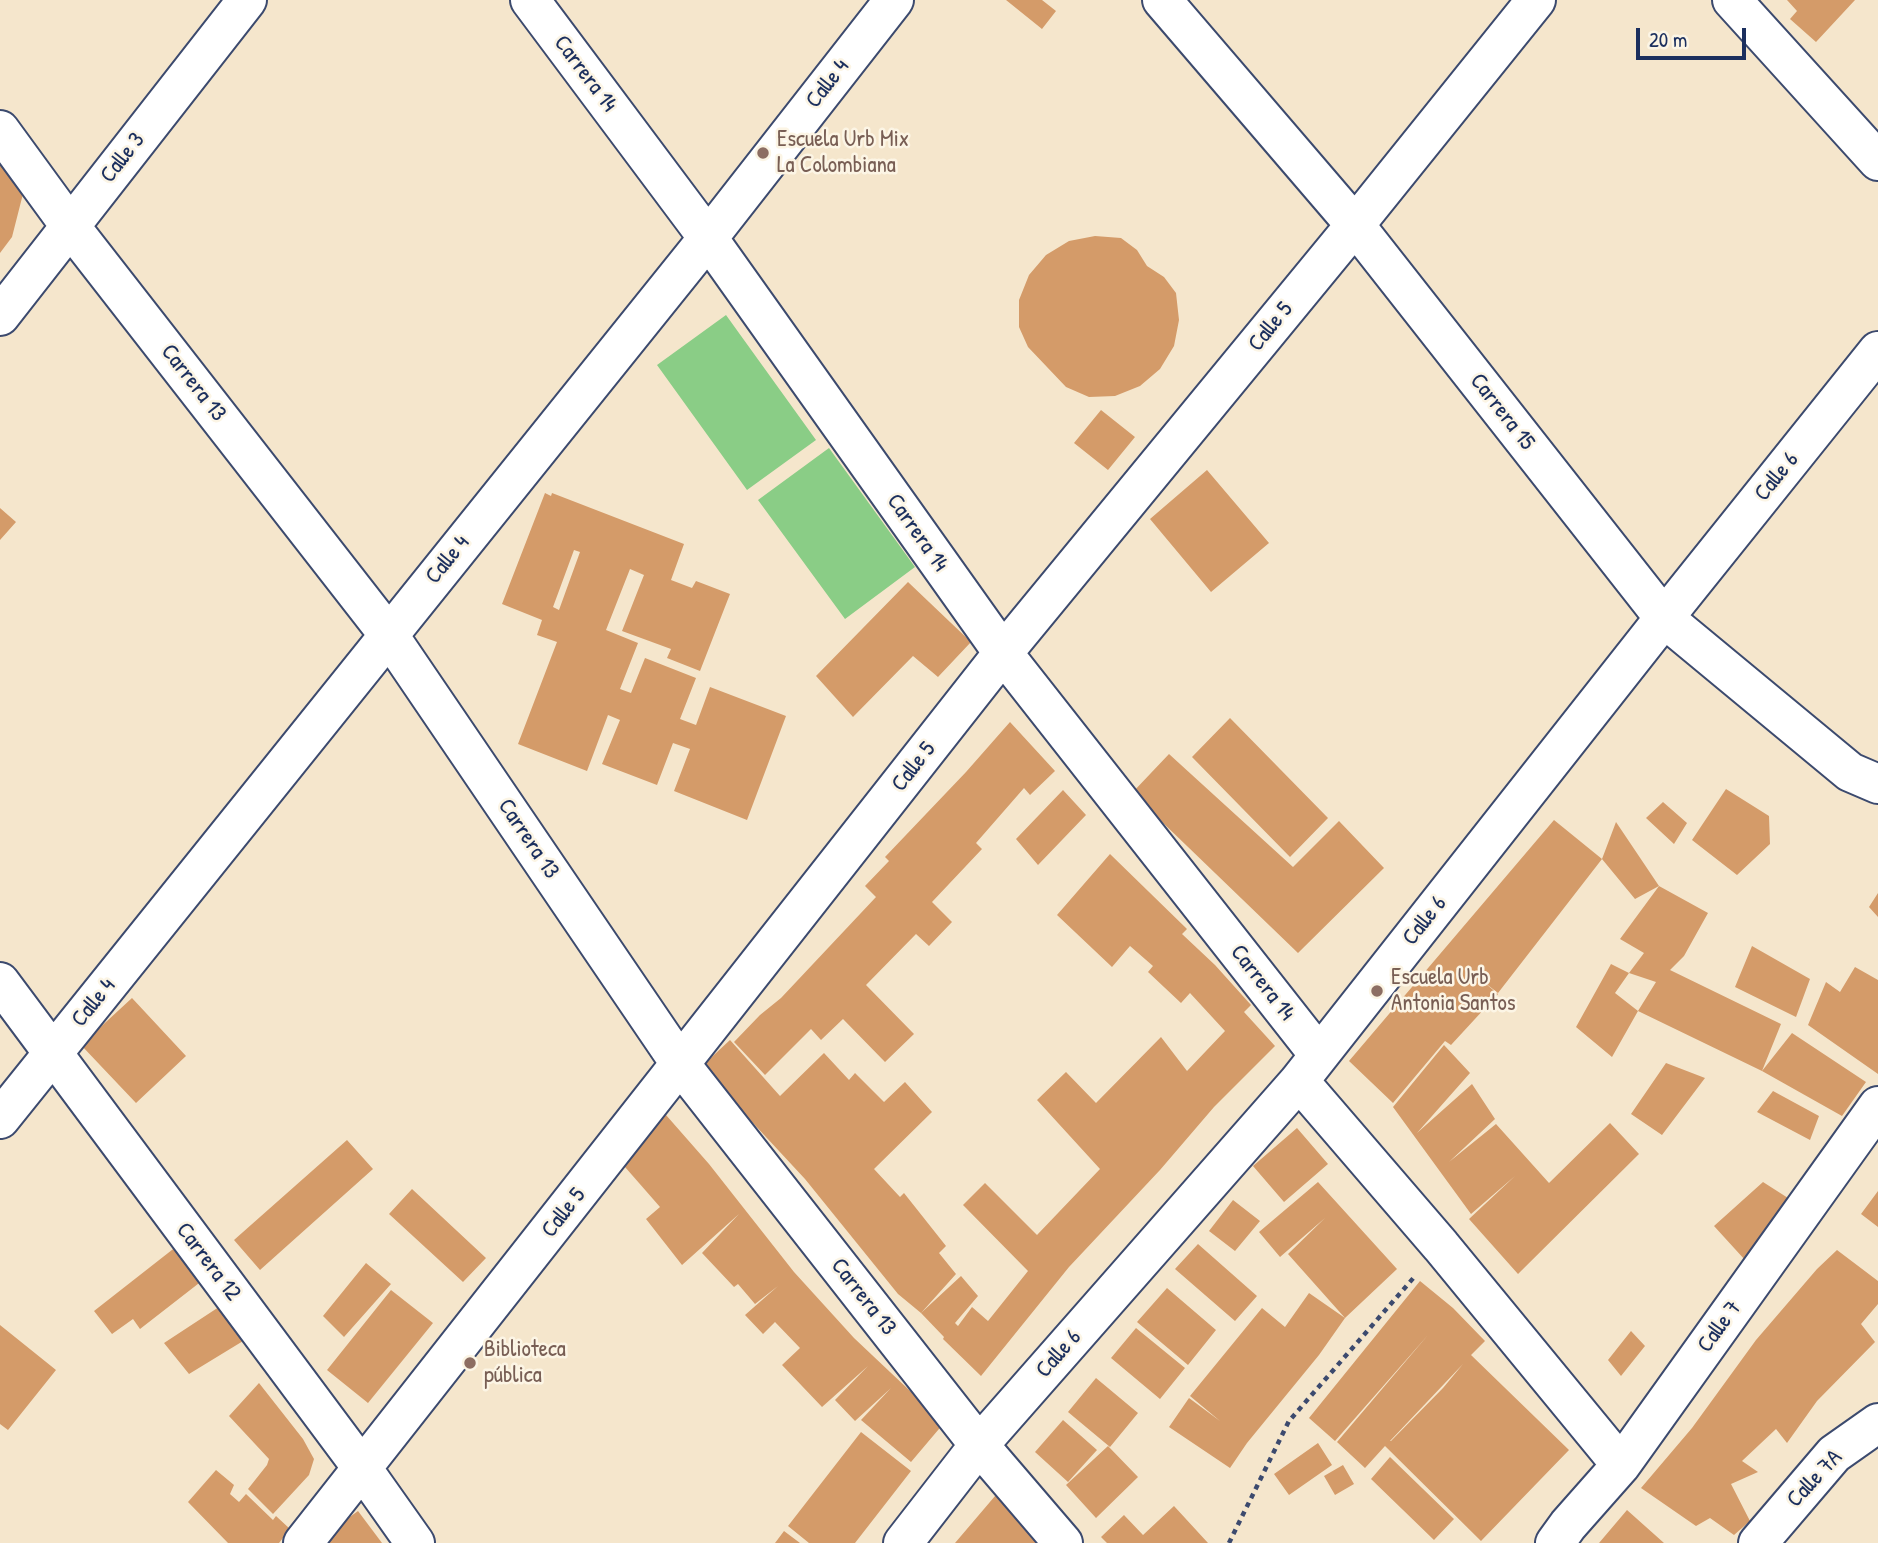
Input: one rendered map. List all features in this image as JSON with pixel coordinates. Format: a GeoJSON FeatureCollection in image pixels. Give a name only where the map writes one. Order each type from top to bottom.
{"type":"FeatureCollection","features":[{"type":"Feature","properties":{"kind":"street","name":"Calle 3"},"geometry":{"type":"LineString","coordinates":[[0,316],[247,0]]}},
{"type":"Feature","properties":{"kind":"street","name":"Carrera 14"},"geometry":{"type":"LineString","coordinates":[[530,0],[708,238],[1003,653],[1309,1068],[1441,1245],[1620,1465]]}},
{"type":"Feature","properties":{"kind":"street","name":"Calle 4"},"geometry":{"type":"LineString","coordinates":[[0,1119],[708,238],[894,0]]}},
{"type":"Feature","properties":{"kind":"street","name":"Carrera 15"},"geometry":{"type":"LineString","coordinates":[[1162,0],[1355,225],[1664,618],[1850,772],[1878,784]]}},
{"type":"Feature","properties":{"kind":"street","name":"Calle 5"},"geometry":{"type":"LineString","coordinates":[[303,1543],[1003,653],[1536,0]]}},
{"type":"Feature","properties":{"kind":"street"},"geometry":{"type":"LineString","coordinates":[[1732,0],[1878,161]]}},
{"type":"Feature","properties":{"kind":"street","name":"Carrera 13"},"geometry":{"type":"LineString","coordinates":[[0,130],[70,226],[388,634],[681,1065],[979,1445],[1063,1543]]}},
{"type":"Feature","properties":{"kind":"street","name":"Calle 6"},"geometry":{"type":"LineString","coordinates":[[903,1543],[979,1445],[1309,1068],[1878,351]]}},
{"type":"Feature","properties":{"kind":"street","name":"Carrera 12"},"geometry":{"type":"LineString","coordinates":[[0,982],[415,1543]]}},
{"type":"Feature","properties":{"kind":"street","name":"Calle 7"},"geometry":{"type":"LineString","coordinates":[[1564,1537],[1620,1465],[1878,1106]]}},
{"type":"Feature","properties":{"kind":"street","name":"Calle 7A"},"geometry":{"type":"LineString","coordinates":[[1758,1543],[1833,1454],[1878,1423]]}},
{"type":"Feature","properties":{"kind":"path"},"geometry":{"type":"LineString","coordinates":[[1229,1543],[1289,1421],[1441,1245]]}},
{"type":"Feature","properties":{"kind":"green space"},"geometry":{"type":"Polygon","coordinates":[[[726,315],[816,440],[747,490],[657,365],[726,315]]]}},
{"type":"Feature","properties":{"kind":"green space"},"geometry":{"type":"Polygon","coordinates":[[[829,448],[915,567],[845,619],[758,500],[829,448]]]}},
{"type":"Feature","properties":{"kind":"building"},"geometry":{"type":"Polygon","coordinates":[[[1006,0],[1042,0],[1056,11],[1042,29],[1006,0]]]}},
{"type":"Feature","properties":{"kind":"building"},"geometry":{"type":"Polygon","coordinates":[[[1787,0],[1855,0],[1816,42],[1790,19],[1797,11],[1787,0]]]}},
{"type":"Feature","properties":{"kind":"building"},"geometry":{"type":"Polygon","coordinates":[[[0,159],[25,186],[12,237],[0,253],[0,159]]]}},
{"type":"Feature","properties":{"kind":"building"},"geometry":{"type":"Polygon","coordinates":[[[1095,236],[1121,238],[1137,250],[1147,266],[1164,277],[1176,293],[1179,320],[1174,346],[1160,369],[1140,386],[1115,396],[1089,397],[1066,387],[1028,347],[1019,327],[1019,300],[1029,275],[1046,255],[1069,241],[1095,236]]]}},
{"type":"Feature","properties":{"kind":"building"},"geometry":{"type":"Polygon","coordinates":[[[1101,410],[1135,437],[1108,470],[1074,443],[1101,410]]]}},
{"type":"Feature","properties":{"kind":"building"},"geometry":{"type":"Polygon","coordinates":[[[1207,470],[1269,543],[1211,592],[1150,519],[1207,470]]]}},
{"type":"Feature","properties":{"kind":"building"},"geometry":{"type":"Polygon","coordinates":[[[545,493],[551,496],[552,493],[684,544],[671,580],[692,588],[696,581],[730,594],[700,671],[667,658],[671,649],[622,631],[644,575],[630,569],[606,630],[638,643],[620,689],[631,693],[645,658],[696,678],[680,719],[696,725],[710,687],[786,716],[747,820],[674,791],[690,749],[673,743],[657,785],[602,764],[620,720],[608,715],[587,771],[518,744],[557,642],[537,635],[542,620],[502,604],[545,493]],[[574,550],[553,607],[559,610],[580,552],[574,550]]]}},
{"type":"Feature","properties":{"kind":"building"},"geometry":{"type":"Polygon","coordinates":[[[0,508],[16,522],[0,540],[0,508]]]}},
{"type":"Feature","properties":{"kind":"building"},"geometry":{"type":"Polygon","coordinates":[[[908,582],[971,642],[938,677],[913,656],[853,717],[816,676],[908,582]]]}},
{"type":"Feature","properties":{"kind":"building"},"geometry":{"type":"Polygon","coordinates":[[[1230,718],[1328,818],[1290,857],[1192,757],[1230,718]]]}},
{"type":"Feature","properties":{"kind":"building"},"geometry":{"type":"Polygon","coordinates":[[[1010,722],[1055,771],[1030,795],[1024,788],[976,843],[982,849],[932,902],[952,922],[929,946],[916,934],[866,985],[914,1034],[885,1062],[843,1019],[821,1040],[811,1029],[765,1075],[734,1042],[781,998],[876,897],[865,886],[889,861],[885,857],[1010,722]]]}},
{"type":"Feature","properties":{"kind":"building"},"geometry":{"type":"Polygon","coordinates":[[[1169,754],[1293,867],[1339,821],[1384,868],[1298,953],[1132,793],[1169,754]]]}},
{"type":"Feature","properties":{"kind":"building"},"geometry":{"type":"Polygon","coordinates":[[[1726,789],[1769,816],[1770,844],[1737,875],[1692,840],[1726,789]]]}},
{"type":"Feature","properties":{"kind":"building"},"geometry":{"type":"Polygon","coordinates":[[[1063,790],[1086,815],[1038,865],[1016,839],[1063,790]]]}},
{"type":"Feature","properties":{"kind":"building"},"geometry":{"type":"Polygon","coordinates":[[[1663,802],[1687,823],[1674,844],[1646,818],[1663,802]]]}},
{"type":"Feature","properties":{"kind":"building"},"geometry":{"type":"Polygon","coordinates":[[[1554,820],[1602,859],[1498,993],[1480,979],[1498,994],[1451,1045],[1445,1041],[1393,1103],[1349,1061],[1554,820]]]}},
{"type":"Feature","properties":{"kind":"building"},"geometry":{"type":"Polygon","coordinates":[[[1616,822],[1659,886],[1635,899],[1602,859],[1616,822]]]}},
{"type":"Feature","properties":{"kind":"building"},"geometry":{"type":"Polygon","coordinates":[[[1110,854],[1187,929],[1182,934],[1251,1005],[1244,1012],[1275,1046],[1214,1107],[1160,1170],[1069,1267],[981,1376],[921,1313],[961,1276],[978,1296],[955,1323],[958,1326],[972,1307],[988,1321],[1028,1271],[963,1205],[985,1183],[1037,1235],[1100,1169],[1037,1100],[1066,1072],[1096,1103],[1161,1037],[1187,1071],[1225,1031],[1190,993],[1181,1003],[1148,972],[1153,966],[1130,946],[1112,967],[1057,915],[1110,854]]]}},
{"type":"Feature","properties":{"kind":"building"},"geometry":{"type":"Polygon","coordinates":[[[1659,886],[1708,913],[1684,956],[1670,970],[1781,1024],[1762,1071],[1638,1011],[1656,982],[1629,973],[1644,953],[1620,939],[1659,886]]]}},
{"type":"Feature","properties":{"kind":"building"},"geometry":{"type":"Polygon","coordinates":[[[1878,893],[1878,917],[1869,907],[1878,893]]]}},
{"type":"Feature","properties":{"kind":"building"},"geometry":{"type":"Polygon","coordinates":[[[1752,946],[1810,979],[1796,1017],[1735,987],[1752,946]]]}},
{"type":"Feature","properties":{"kind":"building"},"geometry":{"type":"Polygon","coordinates":[[[1611,964],[1629,973],[1615,993],[1638,1011],[1612,1057],[1576,1027],[1611,964]]]}},
{"type":"Feature","properties":{"kind":"building"},"geometry":{"type":"Polygon","coordinates":[[[1855,967],[1878,980],[1878,1074],[1808,1025],[1826,982],[1840,992],[1855,967]]]}},
{"type":"Feature","properties":{"kind":"building"},"geometry":{"type":"Polygon","coordinates":[[[132,998],[186,1056],[136,1103],[81,1045],[132,998]]]}},
{"type":"Feature","properties":{"kind":"building"},"geometry":{"type":"Polygon","coordinates":[[[1792,1033],[1866,1082],[1842,1116],[1762,1071],[1792,1033]]]}},
{"type":"Feature","properties":{"kind":"building"},"geometry":{"type":"Polygon","coordinates":[[[730,1040],[780,1096],[824,1053],[849,1080],[855,1073],[884,1102],[905,1082],[932,1112],[874,1169],[900,1197],[904,1193],[946,1246],[939,1253],[956,1274],[921,1313],[898,1294],[805,1179],[701,1067],[730,1040]]]}},
{"type":"Feature","properties":{"kind":"building"},"geometry":{"type":"Polygon","coordinates":[[[1444,1045],[1470,1073],[1417,1133],[1472,1084],[1495,1119],[1449,1162],[1496,1124],[1549,1183],[1610,1123],[1639,1154],[1518,1274],[1469,1219],[1515,1176],[1471,1214],[1393,1107],[1444,1045]]]}},
{"type":"Feature","properties":{"kind":"building"},"geometry":{"type":"Polygon","coordinates":[[[1666,1063],[1705,1078],[1662,1135],[1631,1114],[1666,1063]]]}},
{"type":"Feature","properties":{"kind":"building"},"geometry":{"type":"Polygon","coordinates":[[[1773,1091],[1819,1116],[1810,1140],[1757,1112],[1773,1091]]]}},
{"type":"Feature","properties":{"kind":"building"},"geometry":{"type":"Polygon","coordinates":[[[666,1115],[709,1164],[794,1272],[854,1338],[944,1423],[911,1462],[861,1420],[891,1388],[855,1421],[835,1400],[868,1366],[822,1407],[782,1365],[800,1348],[775,1322],[763,1334],[745,1315],[778,1286],[755,1304],[738,1284],[734,1287],[702,1253],[739,1214],[682,1265],[646,1219],[660,1207],[618,1159],[666,1115]]]}},
{"type":"Feature","properties":{"kind":"building"},"geometry":{"type":"Polygon","coordinates":[[[1297,1128],[1328,1164],[1284,1202],[1253,1166],[1297,1128]]]}},
{"type":"Feature","properties":{"kind":"building"},"geometry":{"type":"Polygon","coordinates":[[[347,1140],[373,1169],[260,1270],[234,1240],[347,1140]]]}},
{"type":"Feature","properties":{"kind":"building"},"geometry":{"type":"Polygon","coordinates":[[[1318,1182],[1397,1269],[1345,1318],[1288,1254],[1325,1218],[1280,1257],[1259,1232],[1318,1182]]]}},
{"type":"Feature","properties":{"kind":"building"},"geometry":{"type":"Polygon","coordinates":[[[1763,1182],[1788,1198],[1745,1260],[1714,1226],[1763,1182]]]}},
{"type":"Feature","properties":{"kind":"building"},"geometry":{"type":"Polygon","coordinates":[[[412,1189],[486,1258],[463,1282],[389,1214],[412,1189]]]}},
{"type":"Feature","properties":{"kind":"building"},"geometry":{"type":"Polygon","coordinates":[[[1878,1191],[1878,1227],[1861,1214],[1878,1191]]]}},
{"type":"Feature","properties":{"kind":"building"},"geometry":{"type":"Polygon","coordinates":[[[1233,1200],[1260,1221],[1235,1251],[1209,1231],[1233,1200]]]}},
{"type":"Feature","properties":{"kind":"building"},"geometry":{"type":"Polygon","coordinates":[[[1198,1244],[1257,1296],[1235,1321],[1175,1269],[1198,1244]]]}},
{"type":"Feature","properties":{"kind":"building"},"geometry":{"type":"Polygon","coordinates":[[[177,1246],[203,1280],[140,1329],[133,1319],[112,1334],[94,1311],[177,1246]]]}},
{"type":"Feature","properties":{"kind":"building"},"geometry":{"type":"Polygon","coordinates":[[[1837,1250],[1878,1281],[1878,1304],[1861,1324],[1875,1342],[1817,1401],[1787,1443],[1776,1429],[1742,1461],[1758,1472],[1731,1484],[1750,1521],[1734,1535],[1710,1518],[1696,1526],[1641,1488],[1692,1428],[1756,1340],[1817,1269],[1837,1250]]]}},
{"type":"Feature","properties":{"kind":"building"},"geometry":{"type":"Polygon","coordinates":[[[366,1263],[391,1284],[344,1337],[323,1316],[366,1263]]]}},
{"type":"Feature","properties":{"kind":"building"},"geometry":{"type":"Polygon","coordinates":[[[1420,1281],[1453,1308],[1485,1341],[1471,1355],[1569,1450],[1481,1541],[1385,1446],[1365,1468],[1337,1442],[1428,1335],[1335,1441],[1309,1418],[1420,1281]],[[1463,1364],[1390,1441],[1391,1441],[1463,1364]]]}},
{"type":"Feature","properties":{"kind":"building"},"geometry":{"type":"Polygon","coordinates":[[[1167,1288],[1216,1330],[1188,1365],[1137,1322],[1167,1288]]]}},
{"type":"Feature","properties":{"kind":"building"},"geometry":{"type":"Polygon","coordinates":[[[391,1290],[433,1323],[368,1403],[327,1370],[391,1290]]]}},
{"type":"Feature","properties":{"kind":"building"},"geometry":{"type":"Polygon","coordinates":[[[1309,1293],[1345,1318],[1230,1468],[1169,1427],[1189,1398],[1220,1421],[1190,1396],[1262,1308],[1285,1327],[1309,1293]]]}},
{"type":"Feature","properties":{"kind":"building"},"geometry":{"type":"Polygon","coordinates":[[[225,1303],[248,1338],[189,1374],[164,1343],[225,1303]]]}},
{"type":"Feature","properties":{"kind":"building"},"geometry":{"type":"Polygon","coordinates":[[[0,1325],[56,1370],[8,1430],[0,1424],[0,1325]]]}},
{"type":"Feature","properties":{"kind":"building"},"geometry":{"type":"Polygon","coordinates":[[[1136,1328],[1185,1368],[1160,1399],[1111,1358],[1136,1328]]]}},
{"type":"Feature","properties":{"kind":"building"},"geometry":{"type":"Polygon","coordinates":[[[1631,1331],[1645,1346],[1621,1376],[1608,1360],[1631,1331]]]}},
{"type":"Feature","properties":{"kind":"building"},"geometry":{"type":"Polygon","coordinates":[[[1096,1378],[1138,1413],[1110,1447],[1068,1412],[1096,1378]]]}},
{"type":"Feature","properties":{"kind":"building"},"geometry":{"type":"Polygon","coordinates":[[[259,1383],[303,1439],[314,1459],[309,1475],[273,1514],[248,1489],[269,1459],[229,1416],[259,1383]]]}},
{"type":"Feature","properties":{"kind":"building"},"geometry":{"type":"Polygon","coordinates":[[[1063,1420],[1097,1450],[1068,1482],[1035,1452],[1063,1420]]]}},
{"type":"Feature","properties":{"kind":"building"},"geometry":{"type":"Polygon","coordinates":[[[861,1432],[911,1471],[855,1543],[809,1543],[788,1526],[861,1432]]]}},
{"type":"Feature","properties":{"kind":"building"},"geometry":{"type":"Polygon","coordinates":[[[1318,1443],[1332,1465],[1289,1495],[1274,1474],[1318,1443]]]}},
{"type":"Feature","properties":{"kind":"building"},"geometry":{"type":"Polygon","coordinates":[[[1108,1446],[1138,1477],[1096,1518],[1066,1485],[1108,1446]]]}},
{"type":"Feature","properties":{"kind":"building"},"geometry":{"type":"Polygon","coordinates":[[[1390,1457],[1454,1519],[1434,1540],[1371,1479],[1390,1457]]]}},
{"type":"Feature","properties":{"kind":"building"},"geometry":{"type":"Polygon","coordinates":[[[1343,1465],[1354,1484],[1335,1495],[1324,1476],[1343,1465]]]}},
{"type":"Feature","properties":{"kind":"building"},"geometry":{"type":"Polygon","coordinates":[[[216,1470],[234,1485],[230,1494],[239,1502],[246,1494],[273,1520],[276,1516],[290,1529],[279,1543],[228,1543],[188,1502],[216,1470]]]}},
{"type":"Feature","properties":{"kind":"building"},"geometry":{"type":"Polygon","coordinates":[[[1001,1489],[1060,1543],[955,1543],[1001,1489]]]}},
{"type":"Feature","properties":{"kind":"building"},"geometry":{"type":"Polygon","coordinates":[[[1174,1506],[1208,1543],[1107,1543],[1101,1537],[1124,1515],[1143,1535],[1174,1506]]]}},
{"type":"Feature","properties":{"kind":"building"},"geometry":{"type":"Polygon","coordinates":[[[1627,1510],[1664,1543],[1599,1543],[1627,1510]]]}},
{"type":"Feature","properties":{"kind":"building"},"geometry":{"type":"Polygon","coordinates":[[[358,1511],[382,1543],[314,1543],[358,1511]]]}},
{"type":"Feature","properties":{"kind":"building"},"geometry":{"type":"Polygon","coordinates":[[[784,1531],[800,1543],[775,1543],[784,1531]]]}},
{"type":"Feature","properties":{"kind":"place","name":"Escuela Urb Mix La Colombiana"},"geometry":{"type":"Point","coordinates":[763,153]}},
{"type":"Feature","properties":{"kind":"place","name":"Escuela Urb Antonia Santos"},"geometry":{"type":"Point","coordinates":[1377,991]}},
{"type":"Feature","properties":{"kind":"place","name":"Biblioteca pública"},"geometry":{"type":"Point","coordinates":[470,1363]}}]}
